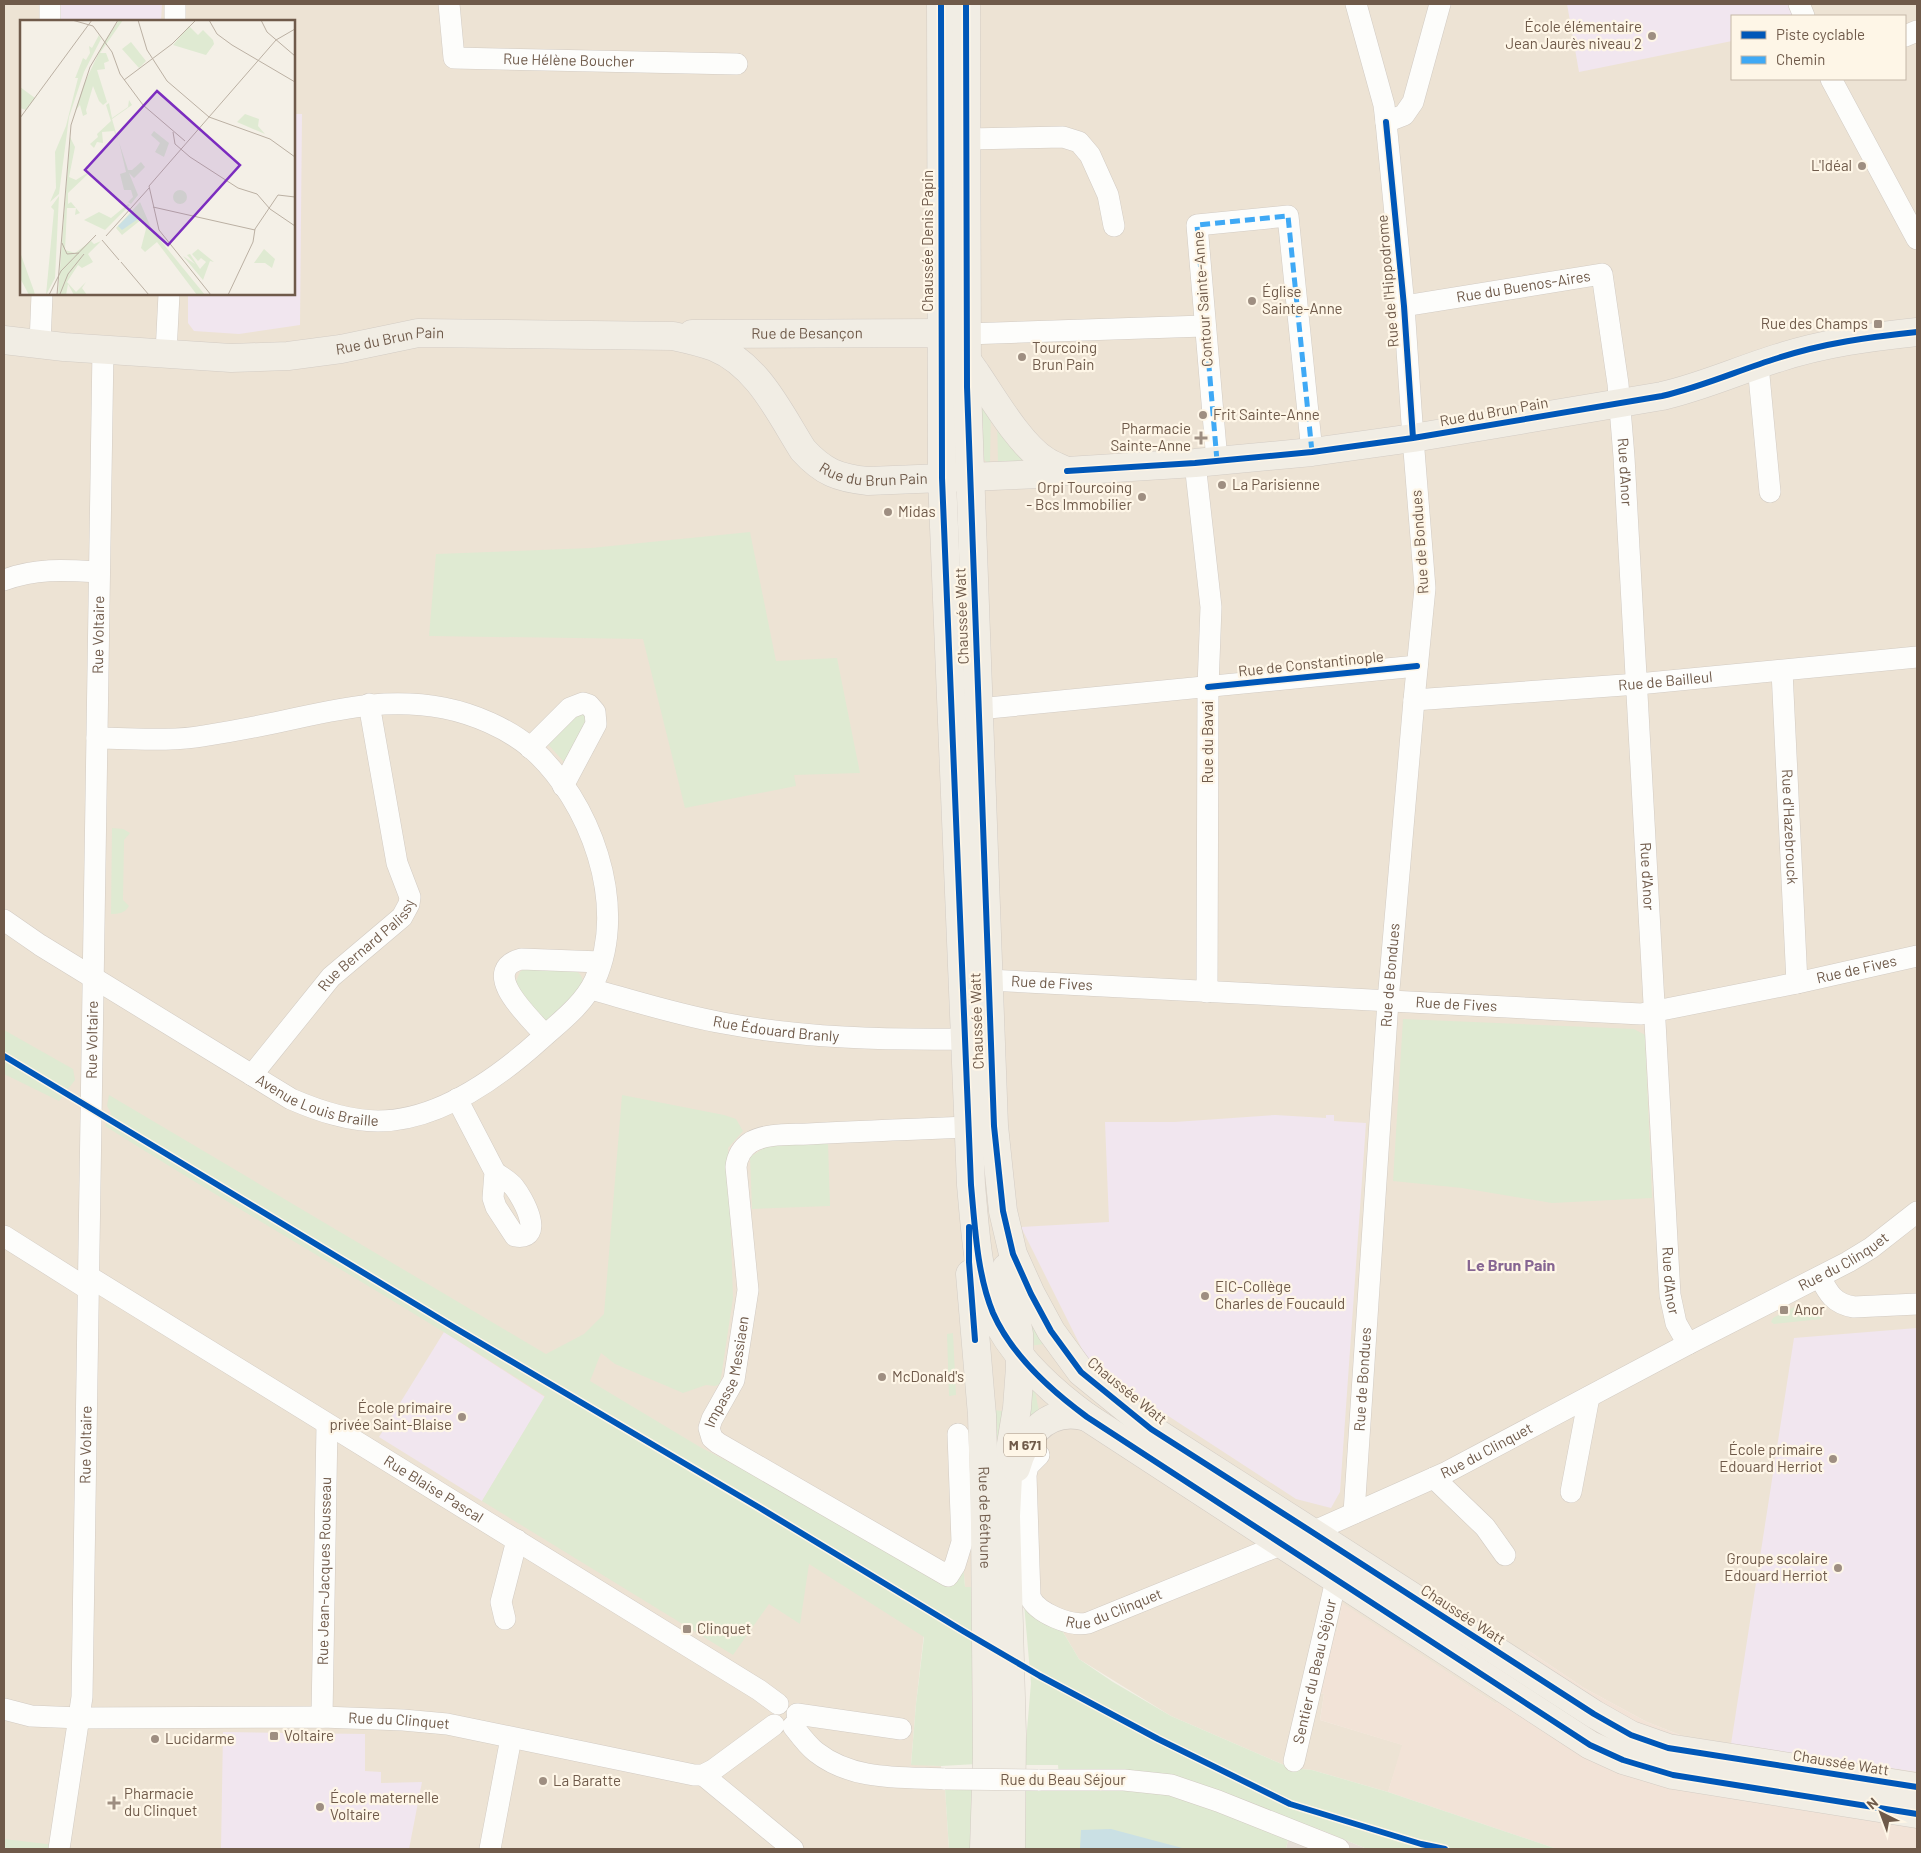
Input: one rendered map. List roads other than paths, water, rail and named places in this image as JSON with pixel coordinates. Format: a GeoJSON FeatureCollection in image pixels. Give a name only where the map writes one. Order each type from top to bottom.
{"type":"FeatureCollection","features":[{"type":"Feature","properties":{"kind":"main road","name":"Chaussée Denis Papin"},"geometry":{"type":"LineString","coordinates":[[941,4],[958,343],[965,389],[970,477]]}},
{"type":"Feature","properties":{"kind":"main road","name":"Chaussée Denis Papin"},"geometry":{"type":"LineString","coordinates":[[958,343],[967,139],[966,4]]}},
{"type":"Feature","properties":{"kind":"main road","name":"Rue du Brun Pain"},"geometry":{"type":"LineString","coordinates":[[4,340],[231,358],[288,356],[350,347],[405,334],[440,332],[674,336],[714,347],[738,362],[761,383],[803,450],[820,467],[842,478],[868,481],[1040,474],[1206,462],[1312,452],[1413,438],[1682,392],[1800,352],[1876,336],[1917,332]]}},
{"type":"Feature","properties":{"kind":"main road","name":"Rue de Besançon"},"geometry":{"type":"LineString","coordinates":[[674,336],[712,333],[958,343]]}},
{"type":"Feature","properties":{"kind":"main road","name":"Rue du Brun Pain"},"geometry":{"type":"LineString","coordinates":[[761,383],[756,363],[757,351],[772,335]]}},
{"type":"Feature","properties":{"kind":"main road"},"geometry":{"type":"LineString","coordinates":[[958,343],[965,389],[1020,435],[1045,461],[1067,471]]}},
{"type":"Feature","properties":{"kind":"main road","name":"Chaussée Denis Papin"},"geometry":{"type":"LineString","coordinates":[[942,478],[965,389]]}},
{"type":"Feature","properties":{"kind":"main road","name":"Chaussée Watt"},"geometry":{"type":"LineString","coordinates":[[970,477],[988,980],[981,1126],[971,1185],[979,1256],[989,1302],[997,1321],[1025,1367],[1087,1417],[1573,1735],[1623,1760],[1673,1775],[1917,1814]]}},
{"type":"Feature","properties":{"kind":"main road","name":"Chaussée Watt"},"geometry":{"type":"LineString","coordinates":[[942,478],[945,590],[966,1039],[981,1126],[991,1162],[993,1214],[1014,1304],[1025,1367]]}},
{"type":"Feature","properties":{"kind":"main road","name":"Chaussée Watt"},"geometry":{"type":"LineString","coordinates":[[981,1126],[1000,1188],[1007,1232],[1021,1274],[1035,1303],[1062,1348],[1081,1372],[1150,1429]]}},
{"type":"Feature","properties":{"kind":"main road","name":"Rue de Béthune"},"geometry":{"type":"LineString","coordinates":[[971,1185],[968,1232],[969,1262],[982,1416],[987,1755],[984,1849]]}},
{"type":"Feature","properties":{"kind":"main road"},"geometry":{"type":"LineString","coordinates":[[982,1416],[985,1406],[998,1388],[1025,1367]]}},
{"type":"Feature","properties":{"kind":"main road","name":"Chaussée Watt"},"geometry":{"type":"LineString","coordinates":[[1025,1367],[1078,1386],[1115,1410],[1150,1429],[1594,1714],[1642,1740],[1682,1751],[1917,1787]]}},
{"type":"Feature","properties":{"kind":"main road","name":"Rue de Béthune"},"geometry":{"type":"LineString","coordinates":[[1011,1849],[1012,1734],[1006,1516],[1008,1463],[1025,1367]]}},
{"type":"Feature","properties":{"kind":"main road","name":"Rue de Béthune"},"geometry":{"type":"LineString","coordinates":[[1006,1516],[1020,1454],[1033,1432],[1049,1420],[1066,1415],[1087,1417]]}},
{"type":"Feature","properties":{"kind":"street"},"geometry":{"type":"LineString","coordinates":[[50,4],[50,20]]}},
{"type":"Feature","properties":{"kind":"street"},"geometry":{"type":"LineString","coordinates":[[175,4],[175,20]]}},
{"type":"Feature","properties":{"kind":"street","name":"Rue Hélène Boucher"},"geometry":{"type":"LineString","coordinates":[[449,4],[454,58],[737,64]]}},
{"type":"Feature","properties":{"kind":"street","name":"Rue de l'Hippodrome"},"geometry":{"type":"LineString","coordinates":[[1356,4],[1384,105],[1404,306],[1413,438]]}},
{"type":"Feature","properties":{"kind":"street"},"geometry":{"type":"LineString","coordinates":[[1386,122],[1404,115],[1413,102],[1440,4]]}},
{"type":"Feature","properties":{"kind":"street"},"geometry":{"type":"LineString","coordinates":[[1832,80],[1917,239]]}},
{"type":"Feature","properties":{"kind":"street"},"geometry":{"type":"LineString","coordinates":[[967,139],[1063,137],[1078,142],[1095,163],[1108,195],[1114,226]]}},
{"type":"Feature","properties":{"kind":"street","name":"Contour Sainte-Anne"},"geometry":{"type":"LineString","coordinates":[[1206,462],[1204,326],[1197,225],[1288,216],[1312,452]]}},
{"type":"Feature","properties":{"kind":"street","name":"Rue du Buenos-Aires"},"geometry":{"type":"LineString","coordinates":[[1404,306],[1602,274],[1620,404]]}},
{"type":"Feature","properties":{"kind":"street"},"geometry":{"type":"LineString","coordinates":[[40,344],[42,295]]}},
{"type":"Feature","properties":{"kind":"street"},"geometry":{"type":"LineString","coordinates":[[166,353],[169,295]]}},
{"type":"Feature","properties":{"kind":"street","name":"Rue de Besançon"},"geometry":{"type":"LineString","coordinates":[[958,343],[1204,326]]}},
{"type":"Feature","properties":{"kind":"street","name":"Rue Voltaire"},"geometry":{"type":"LineString","coordinates":[[59,1849],[82,1697],[103,349]]}},
{"type":"Feature","properties":{"kind":"street"},"geometry":{"type":"LineString","coordinates":[[1758,365],[1770,492]]}},
{"type":"Feature","properties":{"kind":"street","name":"Rue d'Anor"},"geometry":{"type":"LineString","coordinates":[[1620,404],[1638,684],[1670,1295],[1676,1323],[1688,1344]]}},
{"type":"Feature","properties":{"kind":"street","name":"Rue de Bondues"},"geometry":{"type":"LineString","coordinates":[[1354,1513],[1388,1001],[1425,588],[1413,438]]}},
{"type":"Feature","properties":{"kind":"street","name":"Rue du Bavai"},"geometry":{"type":"LineString","coordinates":[[1206,462],[1211,607],[1208,688],[1207,992]]}},
{"type":"Feature","properties":{"kind":"street"},"geometry":{"type":"LineString","coordinates":[[4,580],[20,574],[47,570],[99,572]]}},
{"type":"Feature","properties":{"kind":"street","name":"Rue de Bailleul"},"geometry":{"type":"LineString","coordinates":[[1414,700],[1638,684],[1917,657]]}},
{"type":"Feature","properties":{"kind":"street","name":"Rue de Constantinople"},"geometry":{"type":"LineString","coordinates":[[978,709],[1208,688],[1417,666]]}},
{"type":"Feature","properties":{"kind":"street","name":"Rue d'Hazebrouck"},"geometry":{"type":"LineString","coordinates":[[1782,671],[1797,983]]}},
{"type":"Feature","properties":{"kind":"street"},"geometry":{"type":"LineString","coordinates":[[530,748],[570,708],[583,703],[592,708],[595,712],[596,724],[563,786]]}},
{"type":"Feature","properties":{"kind":"street","name":"Avenue Louis Braille"},"geometry":{"type":"LineString","coordinates":[[4,920],[93,978],[292,1099],[316,1110],[360,1120],[399,1119],[457,1100],[493,1077],[545,1035],[578,1004],[590,989],[602,962],[607,915],[603,871],[590,833],[563,786],[547,765],[530,748],[494,726],[457,712],[411,704],[369,704],[200,737],[97,738]]}},
{"type":"Feature","properties":{"kind":"street","name":"Rue Bernard Palissy"},"geometry":{"type":"LineString","coordinates":[[252,1075],[320,988],[342,966],[406,912],[410,897],[397,862],[369,704]]}},
{"type":"Feature","properties":{"kind":"street","name":"Rue de Fives"},"geometry":{"type":"LineString","coordinates":[[988,980],[1622,1014],[1656,1012],[1917,956]]}},
{"type":"Feature","properties":{"kind":"street"},"geometry":{"type":"LineString","coordinates":[[545,1035],[517,1003],[506,986],[503,974],[505,969],[522,959],[602,962]]}},
{"type":"Feature","properties":{"kind":"street","name":"Rue Édouard Branly"},"geometry":{"type":"LineString","coordinates":[[590,989],[701,1019],[760,1029],[841,1037],[966,1039]]}},
{"type":"Feature","properties":{"kind":"street"},"geometry":{"type":"LineString","coordinates":[[457,1100],[495,1172]]}},
{"type":"Feature","properties":{"kind":"street","name":"Impasse Messiaen"},"geometry":{"type":"LineString","coordinates":[[958,1434],[962,1542],[955,1566],[948,1576],[718,1443],[712,1438],[709,1428],[734,1380],[747,1305],[748,1290],[736,1167],[737,1160],[744,1148],[751,1142],[767,1137],[981,1126]]}},
{"type":"Feature","properties":{"kind":"street","name":"Rue du Clinquet"},"geometry":{"type":"LineString","coordinates":[[1039,1455],[1028,1466],[1026,1475],[1029,1593],[1034,1604],[1067,1622],[1079,1625],[1088,1623],[1312,1532],[1434,1478],[1860,1255],[1917,1212]]}},
{"type":"Feature","properties":{"kind":"street","name":"Rue Blaise Pascal"},"geometry":{"type":"LineString","coordinates":[[4,1236],[88,1283],[327,1425],[517,1540],[759,1690],[778,1704],[784,1702],[790,1704],[795,1708],[788,1722]]}},
{"type":"Feature","properties":{"kind":"street"},"geometry":{"type":"LineString","coordinates":[[1820,1277],[1835,1301],[1844,1306],[1917,1304]]}},
{"type":"Feature","properties":{"kind":"street"},"geometry":{"type":"LineString","coordinates":[[1571,1492],[1589,1398]]}},
{"type":"Feature","properties":{"kind":"street","name":"Rue Jean-Jacques Rousseau"},"geometry":{"type":"LineString","coordinates":[[322,1718],[327,1425]]}},
{"type":"Feature","properties":{"kind":"street"},"geometry":{"type":"LineString","coordinates":[[1434,1478],[1486,1527],[1505,1556]]}},
{"type":"Feature","properties":{"kind":"street"},"geometry":{"type":"LineString","coordinates":[[505,1619],[501,1602],[517,1540]]}},
{"type":"Feature","properties":{"kind":"street","name":"Sentier du Beau Séjour"},"geometry":{"type":"LineString","coordinates":[[1294,1761],[1336,1580]]}},
{"type":"Feature","properties":{"kind":"street","name":"Rue du Clinquet"},"geometry":{"type":"LineString","coordinates":[[4,1709],[31,1716],[80,1718],[322,1718],[424,1721],[690,1775],[703,1774]]}},
{"type":"Feature","properties":{"kind":"street"},"geometry":{"type":"LineString","coordinates":[[793,1849],[703,1774],[788,1722],[900,1729]]}},
{"type":"Feature","properties":{"kind":"street","name":"Rue du Beau Séjour"},"geometry":{"type":"LineString","coordinates":[[788,1722],[814,1750],[834,1763],[856,1772],[879,1776],[945,1779],[1124,1780],[1171,1785],[1211,1798],[1339,1849]]}},
{"type":"Feature","properties":{"kind":"street"},"geometry":{"type":"LineString","coordinates":[[490,1849],[511,1738]]}},
{"type":"Feature","properties":{"kind":"place","name":"École élémentaire Jean Jaurès niveau 2"},"geometry":{"type":"Point","coordinates":[1652,36]}},
{"type":"Feature","properties":{"kind":"place","name":"L'Idéal"},"geometry":{"type":"Point","coordinates":[1862,166]}},
{"type":"Feature","properties":{"kind":"place","name":"Église Sainte-Anne"},"geometry":{"type":"Point","coordinates":[1252,301]}},
{"type":"Feature","properties":{"kind":"place","name":"Rue des Champs"},"geometry":{"type":"Point","coordinates":[1878,324]}},
{"type":"Feature","properties":{"kind":"place","name":"Tourcoing Brun Pain"},"geometry":{"type":"Point","coordinates":[1022,357]}},
{"type":"Feature","properties":{"kind":"place","name":"Frit Sainte-Anne"},"geometry":{"type":"Point","coordinates":[1203,415]}},
{"type":"Feature","properties":{"kind":"place","name":"Pharmacie Sainte-Anne"},"geometry":{"type":"Point","coordinates":[1201,438]}},
{"type":"Feature","properties":{"kind":"place","name":"La Parisienne"},"geometry":{"type":"Point","coordinates":[1222,485]}},
{"type":"Feature","properties":{"kind":"place","name":"Orpi Tourcoing - Bcs Immobilier"},"geometry":{"type":"Point","coordinates":[1142,497]}},
{"type":"Feature","properties":{"kind":"place","name":"Midas"},"geometry":{"type":"Point","coordinates":[888,512]}},
{"type":"Feature","properties":{"kind":"place","name":"EIC-Collège Charles de Foucauld"},"geometry":{"type":"Point","coordinates":[1205,1296]}},
{"type":"Feature","properties":{"kind":"place","name":"Anor"},"geometry":{"type":"Point","coordinates":[1784,1310]}},
{"type":"Feature","properties":{"kind":"place","name":"McDonald's"},"geometry":{"type":"Point","coordinates":[882,1377]}},
{"type":"Feature","properties":{"kind":"place","name":"École primaire privée Saint-Blaise"},"geometry":{"type":"Point","coordinates":[462,1417]}},
{"type":"Feature","properties":{"kind":"place","name":"École primaire Edouard Herriot"},"geometry":{"type":"Point","coordinates":[1833,1459]}},
{"type":"Feature","properties":{"kind":"place","name":"Groupe scolaire Edouard Herriot"},"geometry":{"type":"Point","coordinates":[1838,1568]}},
{"type":"Feature","properties":{"kind":"place","name":"Clinquet"},"geometry":{"type":"Point","coordinates":[687,1629]}},
{"type":"Feature","properties":{"kind":"place","name":"Voltaire"},"geometry":{"type":"Point","coordinates":[274,1736]}},
{"type":"Feature","properties":{"kind":"place","name":"Lucidarme"},"geometry":{"type":"Point","coordinates":[155,1739]}},
{"type":"Feature","properties":{"kind":"place","name":"La Baratte"},"geometry":{"type":"Point","coordinates":[543,1781]}},
{"type":"Feature","properties":{"kind":"place","name":"Pharmacie du Clinquet"},"geometry":{"type":"Point","coordinates":[114,1803]}},
{"type":"Feature","properties":{"kind":"place","name":"École maternelle Voltaire"},"geometry":{"type":"Point","coordinates":[320,1807]}},
{"type":"Feature","properties":{"kind":"district","name":"Le Brun Pain"},"geometry":{"type":"Point","coordinates":[1511,1265]}}]}
